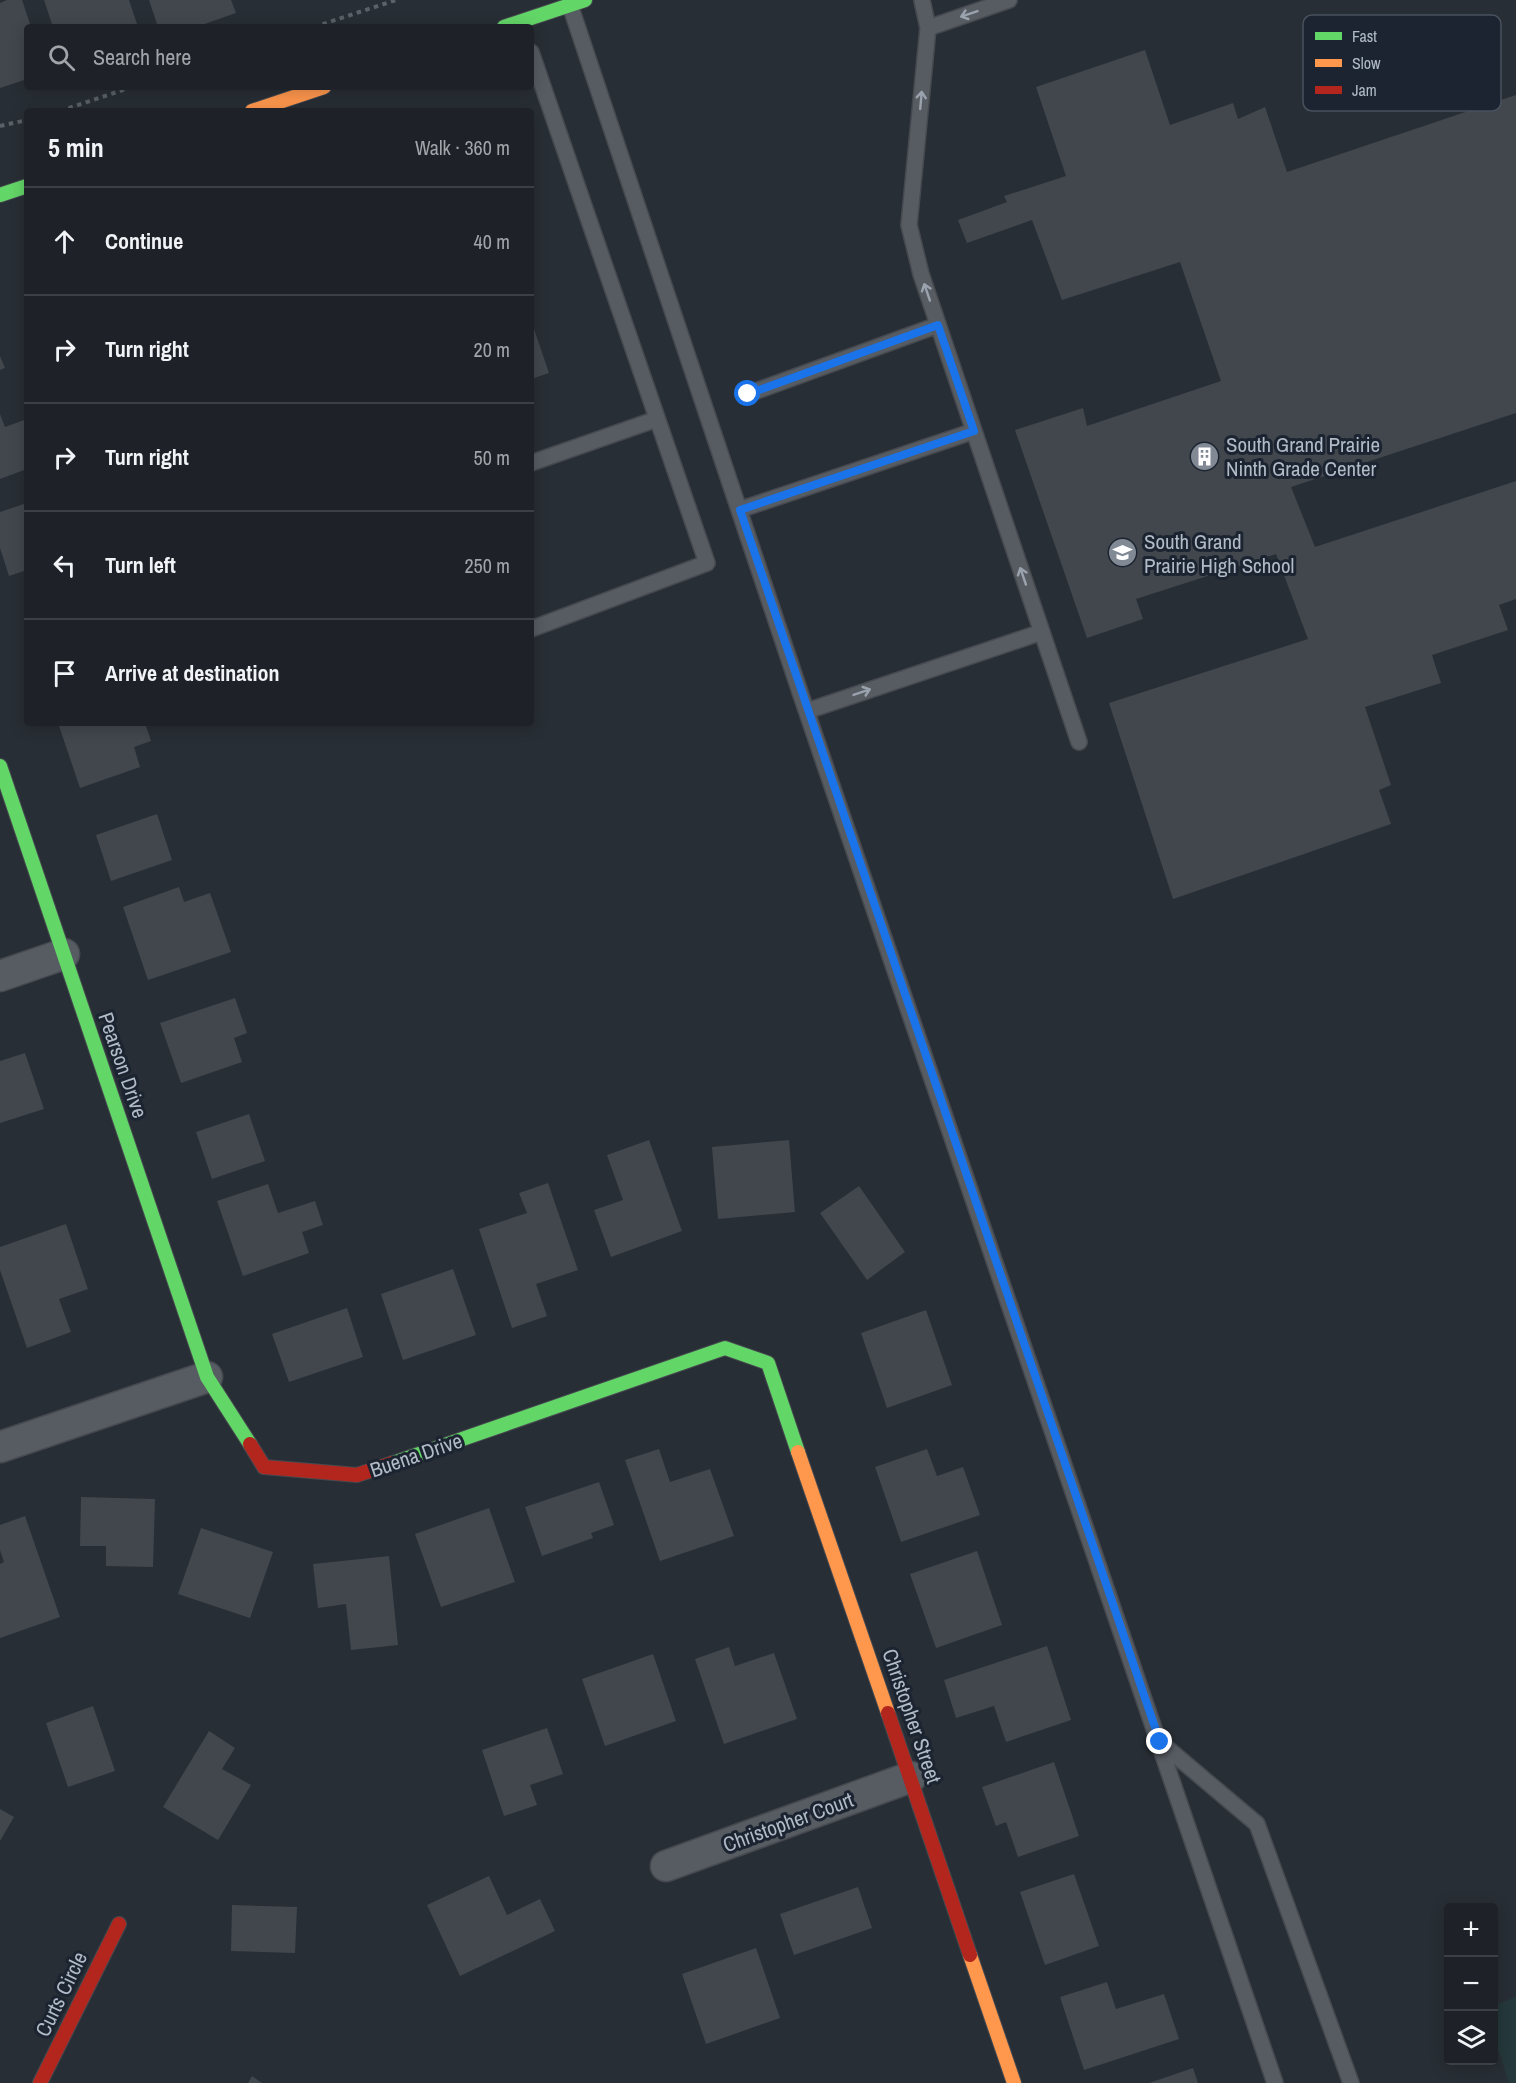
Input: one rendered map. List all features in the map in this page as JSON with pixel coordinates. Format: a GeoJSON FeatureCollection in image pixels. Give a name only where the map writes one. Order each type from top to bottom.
{"type":"FeatureCollection","features":[{"type":"Feature","properties":{"kind":"street"},"geometry":{"type":"LineString","coordinates":[[521,24],[577,2]]}},
{"type":"Feature","properties":{"kind":"street"},"geometry":{"type":"LineString","coordinates":[[261,108],[315,90]]}},
{"type":"Feature","properties":{"kind":"street"},"geometry":{"type":"LineString","coordinates":[[0,195],[24,187]]}},
{"type":"Feature","properties":{"kind":"street","name":"Pearson Drive"},"geometry":{"type":"LineString","coordinates":[[0,766],[207,1377]]}},
{"type":"Feature","properties":{"kind":"street"},"geometry":{"type":"LineString","coordinates":[[0,976],[64,954]]}},
{"type":"Feature","properties":{"kind":"street","name":"Buena Drive"},"geometry":{"type":"LineString","coordinates":[[207,1377],[264,1467],[357,1475],[725,1348],[768,1363]]}},
{"type":"Feature","properties":{"kind":"street","name":"Christopher Street"},"geometry":{"type":"LineString","coordinates":[[768,1363],[1014,2083]]}},
{"type":"Feature","properties":{"kind":"street"},"geometry":{"type":"LineString","coordinates":[[0,1447],[207,1377]]}},
{"type":"Feature","properties":{"kind":"street","name":"Christopher Court"},"geometry":{"type":"LineString","coordinates":[[666,1866],[911,1777]]}},
{"type":"Feature","properties":{"kind":"street","name":"Curts Circle"},"geometry":{"type":"LineString","coordinates":[[40,2083],[119,1924]]}},
{"type":"Feature","properties":{"kind":"lane"},"geometry":{"type":"LineString","coordinates":[[922,0],[928,28],[909,225],[921,274],[1079,742]]}},
{"type":"Feature","properties":{"kind":"lane"},"geometry":{"type":"LineString","coordinates":[[928,28],[1009,0]]}},
{"type":"Feature","properties":{"kind":"lane"},"geometry":{"type":"LineString","coordinates":[[577,2],[807,711],[1275,2083]]}},
{"type":"Feature","properties":{"kind":"lane"},"geometry":{"type":"LineString","coordinates":[[534,61],[707,563],[534,627]]}},
{"type":"Feature","properties":{"kind":"lane"},"geometry":{"type":"LineString","coordinates":[[748,394],[938,325]]}},
{"type":"Feature","properties":{"kind":"lane"},"geometry":{"type":"LineString","coordinates":[[534,462],[657,419]]}},
{"type":"Feature","properties":{"kind":"lane"},"geometry":{"type":"LineString","coordinates":[[740,510],[974,431]]}},
{"type":"Feature","properties":{"kind":"lane"},"geometry":{"type":"LineString","coordinates":[[807,711],[1042,632]]}},
{"type":"Feature","properties":{"kind":"lane"},"geometry":{"type":"LineString","coordinates":[[1160,1742],[1257,1824],[1351,2083]]}},
{"type":"Feature","properties":{"kind":"path"},"geometry":{"type":"LineString","coordinates":[[323,24],[396,0]]}},
{"type":"Feature","properties":{"kind":"path"},"geometry":{"type":"LineString","coordinates":[[69,108],[123,90]]}},
{"type":"Feature","properties":{"kind":"path"},"geometry":{"type":"LineString","coordinates":[[0,126],[24,121]]}},
{"type":"Feature","properties":{"kind":"shaded area"},"geometry":{"type":"Polygon","coordinates":[[[1516,1997],[1516,2083],[1509,2083],[1498,2049],[1498,2004],[1516,1997]]]}},
{"type":"Feature","properties":{"kind":"building"},"geometry":{"type":"Polygon","coordinates":[[[7,0],[22,0],[30,24],[24,24],[24,80],[0,88],[0,3],[7,0]]]}},
{"type":"Feature","properties":{"kind":"building"},"geometry":{"type":"Polygon","coordinates":[[[44,0],[129,0],[137,24],[52,24],[44,0]]]}},
{"type":"Feature","properties":{"kind":"building"},"geometry":{"type":"Polygon","coordinates":[[[149,0],[231,0],[236,13],[205,24],[157,24],[149,0]]]}},
{"type":"Feature","properties":{"kind":"building","name":"South Grand Prairie Ninth Grade Center"},"geometry":{"type":"Polygon","coordinates":[[[1145,50],[1170,125],[1233,103],[1238,119],[1265,107],[1287,172],[1468,111],[1501,111],[1501,100],[1516,95],[1516,413],[1291,487],[1315,547],[1516,481],[1516,599],[1499,605],[1508,630],[1432,655],[1441,683],[1365,707],[1391,785],[1379,790],[1391,824],[1173,899],[1109,703],[1308,639],[1276,554],[1136,599],[1143,619],[1087,638],[1015,430],[1083,408],[1087,426],[1221,381],[1180,262],[1062,300],[1032,220],[967,243],[958,220],[1007,202],[1004,196],[1066,176],[1036,87],[1145,50]]]}},
{"type":"Feature","properties":{"kind":"building"},"geometry":{"type":"Polygon","coordinates":[[[534,329],[549,373],[534,378],[534,329]]]}},
{"type":"Feature","properties":{"kind":"building"},"geometry":{"type":"Polygon","coordinates":[[[0,356],[5,368],[0,370],[0,356]]]}},
{"type":"Feature","properties":{"kind":"building"},"geometry":{"type":"Polygon","coordinates":[[[0,414],[5,427],[24,420],[24,470],[0,479],[0,414]]]}},
{"type":"Feature","properties":{"kind":"building"},"geometry":{"type":"Polygon","coordinates":[[[24,504],[24,571],[9,576],[0,548],[0,512],[24,504]]]}},
{"type":"Feature","properties":{"kind":"building"},"geometry":{"type":"Polygon","coordinates":[[[59,726],[146,726],[151,741],[134,747],[140,767],[80,788],[59,726]]]}},
{"type":"Feature","properties":{"kind":"building"},"geometry":{"type":"Polygon","coordinates":[[[157,814],[172,860],[111,881],[96,835],[157,814]]]}},
{"type":"Feature","properties":{"kind":"building"},"geometry":{"type":"Polygon","coordinates":[[[179,887],[184,902],[210,893],[231,952],[148,980],[123,907],[179,887]]]}},
{"type":"Feature","properties":{"kind":"building"},"geometry":{"type":"Polygon","coordinates":[[[235,998],[247,1033],[234,1038],[242,1062],[181,1083],[160,1023],[235,998]]]}},
{"type":"Feature","properties":{"kind":"building"},"geometry":{"type":"Polygon","coordinates":[[[25,1053],[44,1109],[0,1123],[0,1061],[25,1053]]]}},
{"type":"Feature","properties":{"kind":"building"},"geometry":{"type":"Polygon","coordinates":[[[249,1114],[265,1161],[212,1179],[196,1132],[249,1114]]]}},
{"type":"Feature","properties":{"kind":"building"},"geometry":{"type":"Polygon","coordinates":[[[649,1140],[682,1231],[611,1257],[594,1210],[623,1200],[607,1155],[649,1140]]]}},
{"type":"Feature","properties":{"kind":"building"},"geometry":{"type":"Polygon","coordinates":[[[789,1140],[795,1212],[718,1219],[712,1147],[789,1140]]]}},
{"type":"Feature","properties":{"kind":"building"},"geometry":{"type":"Polygon","coordinates":[[[548,1183],[578,1270],[536,1284],[547,1316],[512,1328],[479,1229],[527,1213],[519,1193],[548,1183]]]}},
{"type":"Feature","properties":{"kind":"building"},"geometry":{"type":"Polygon","coordinates":[[[268,1184],[278,1213],[315,1201],[323,1225],[302,1232],[309,1253],[243,1276],[217,1201],[268,1184]]]}},
{"type":"Feature","properties":{"kind":"building"},"geometry":{"type":"Polygon","coordinates":[[[859,1186],[905,1252],[867,1280],[820,1213],[859,1186]]]}},
{"type":"Feature","properties":{"kind":"building"},"geometry":{"type":"Polygon","coordinates":[[[66,1224],[88,1289],[59,1299],[71,1332],[27,1348],[0,1270],[0,1247],[66,1224]]]}},
{"type":"Feature","properties":{"kind":"building"},"geometry":{"type":"Polygon","coordinates":[[[453,1269],[476,1335],[403,1360],[381,1294],[453,1269]]]}},
{"type":"Feature","properties":{"kind":"building"},"geometry":{"type":"Polygon","coordinates":[[[347,1308],[363,1357],[289,1382],[272,1334],[347,1308]]]}},
{"type":"Feature","properties":{"kind":"building"},"geometry":{"type":"Polygon","coordinates":[[[926,1310],[952,1385],[887,1408],[861,1333],[926,1310]]]}},
{"type":"Feature","properties":{"kind":"building"},"geometry":{"type":"Polygon","coordinates":[[[659,1449],[670,1482],[710,1469],[734,1536],[660,1561],[625,1460],[659,1449]]]}},
{"type":"Feature","properties":{"kind":"building"},"geometry":{"type":"Polygon","coordinates":[[[927,1449],[937,1476],[963,1467],[980,1515],[901,1542],[875,1467],[927,1449]]]}},
{"type":"Feature","properties":{"kind":"building"},"geometry":{"type":"Polygon","coordinates":[[[599,1482],[614,1525],[591,1533],[593,1538],[542,1556],[525,1507],[599,1482]]]}},
{"type":"Feature","properties":{"kind":"building"},"geometry":{"type":"Polygon","coordinates":[[[81,1497],[155,1499],[153,1567],[106,1566],[106,1546],[80,1546],[81,1497]]]}},
{"type":"Feature","properties":{"kind":"building"},"geometry":{"type":"Polygon","coordinates":[[[489,1508],[515,1582],[441,1607],[415,1534],[489,1508]]]}},
{"type":"Feature","properties":{"kind":"building"},"geometry":{"type":"Polygon","coordinates":[[[25,1516],[60,1617],[0,1638],[0,1564],[4,1562],[0,1550],[0,1525],[25,1516]]]}},
{"type":"Feature","properties":{"kind":"building"},"geometry":{"type":"Polygon","coordinates":[[[201,1528],[273,1552],[250,1618],[178,1594],[201,1528]]]}},
{"type":"Feature","properties":{"kind":"building"},"geometry":{"type":"Polygon","coordinates":[[[977,1551],[1002,1625],[936,1648],[910,1574],[977,1551]]]}},
{"type":"Feature","properties":{"kind":"building"},"geometry":{"type":"Polygon","coordinates":[[[389,1556],[398,1645],[351,1650],[346,1604],[318,1608],[313,1564],[389,1556]]]}},
{"type":"Feature","properties":{"kind":"building"},"geometry":{"type":"Polygon","coordinates":[[[1047,1646],[1071,1720],[1006,1742],[994,1706],[956,1718],[944,1680],[1047,1646]]]}},
{"type":"Feature","properties":{"kind":"building"},"geometry":{"type":"Polygon","coordinates":[[[729,1647],[735,1666],[774,1653],[797,1719],[724,1744],[695,1659],[729,1647]]]}},
{"type":"Feature","properties":{"kind":"building"},"geometry":{"type":"Polygon","coordinates":[[[653,1654],[676,1721],[605,1746],[582,1679],[653,1654]]]}},
{"type":"Feature","properties":{"kind":"building"},"geometry":{"type":"Polygon","coordinates":[[[93,1706],[115,1771],[68,1787],[46,1723],[93,1706]]]}},
{"type":"Feature","properties":{"kind":"building"},"geometry":{"type":"Polygon","coordinates":[[[547,1728],[563,1774],[530,1785],[537,1805],[504,1816],[482,1750],[547,1728]]]}},
{"type":"Feature","properties":{"kind":"building"},"geometry":{"type":"Polygon","coordinates":[[[209,1731],[235,1748],[222,1769],[251,1785],[218,1840],[163,1807],[209,1731]]]}},
{"type":"Feature","properties":{"kind":"building"},"geometry":{"type":"Polygon","coordinates":[[[1054,1762],[1079,1836],[1018,1857],[1006,1822],[996,1826],[982,1787],[1054,1762]]]}},
{"type":"Feature","properties":{"kind":"building"},"geometry":{"type":"Polygon","coordinates":[[[0,1809],[14,1817],[0,1841],[0,1809]]]}},
{"type":"Feature","properties":{"kind":"building"},"geometry":{"type":"Polygon","coordinates":[[[1074,1874],[1099,1946],[1045,1965],[1020,1892],[1074,1874]]]}},
{"type":"Feature","properties":{"kind":"building"},"geometry":{"type":"Polygon","coordinates":[[[489,1876],[507,1915],[540,1899],[555,1931],[460,1976],[427,1905],[489,1876]]]}},
{"type":"Feature","properties":{"kind":"building"},"geometry":{"type":"Polygon","coordinates":[[[858,1887],[872,1928],[794,1955],[780,1914],[858,1887]]]}},
{"type":"Feature","properties":{"kind":"building"},"geometry":{"type":"Polygon","coordinates":[[[232,1905],[297,1907],[295,1953],[231,1951],[232,1905]]]}},
{"type":"Feature","properties":{"kind":"building"},"geometry":{"type":"Polygon","coordinates":[[[756,1948],[780,2018],[706,2044],[682,1974],[756,1948]]]}},
{"type":"Feature","properties":{"kind":"building"},"geometry":{"type":"Polygon","coordinates":[[[1107,1982],[1116,2009],[1164,1994],[1179,2039],[1084,2070],[1060,1997],[1107,1982]]]}},
{"type":"Feature","properties":{"kind":"building"},"geometry":{"type":"Polygon","coordinates":[[[1193,2068],[1198,2083],[1149,2083],[1193,2068]]]}},
{"type":"Feature","properties":{"kind":"building"},"geometry":{"type":"Polygon","coordinates":[[[252,2076],[262,2083],[248,2083],[252,2076]]]}},
{"type":"Feature","properties":{"kind":"traffic: fast"},"geometry":{"type":"LineString","coordinates":[[513,24],[585,0]]}},
{"type":"Feature","properties":{"kind":"traffic: fast"},"geometry":{"type":"LineString","coordinates":[[0,195],[24,187]]}},
{"type":"Feature","properties":{"kind":"traffic: fast"},"geometry":{"type":"LineString","coordinates":[[0,766],[207,1377],[250,1444]]}},
{"type":"Feature","properties":{"kind":"traffic: fast"},"geometry":{"type":"LineString","coordinates":[[393,1463],[725,1348],[768,1363],[798,1452]]}},
{"type":"Feature","properties":{"kind":"traffic: slow"},"geometry":{"type":"LineString","coordinates":[[261,108],[315,90]]}},
{"type":"Feature","properties":{"kind":"traffic: slow"},"geometry":{"type":"LineString","coordinates":[[798,1452],[888,1713]]}},
{"type":"Feature","properties":{"kind":"traffic: slow"},"geometry":{"type":"LineString","coordinates":[[970,1955],[1014,2083]]}},
{"type":"Feature","properties":{"kind":"traffic: jam"},"geometry":{"type":"LineString","coordinates":[[250,1444],[264,1467],[357,1475],[393,1463]]}},
{"type":"Feature","properties":{"kind":"traffic: jam"},"geometry":{"type":"LineString","coordinates":[[888,1713],[970,1955]]}},
{"type":"Feature","properties":{"kind":"traffic: jam"},"geometry":{"type":"LineString","coordinates":[[40,2083],[119,1924]]}},
{"type":"Feature","properties":{"kind":"place","name":"South Grand Prairie Ninth Grade Center"},"geometry":{"type":"Point","coordinates":[1205,456]}},
{"type":"Feature","properties":{"kind":"place","name":"South Grand Prairie High School"},"geometry":{"type":"Point","coordinates":[1123,553]}},
{"type":"Feature","properties":{"kind":"route"},"geometry":{"type":"LineString","coordinates":[[748,394],[938,325],[974,431],[740,510],[802,698],[1160,1742]]}}]}
